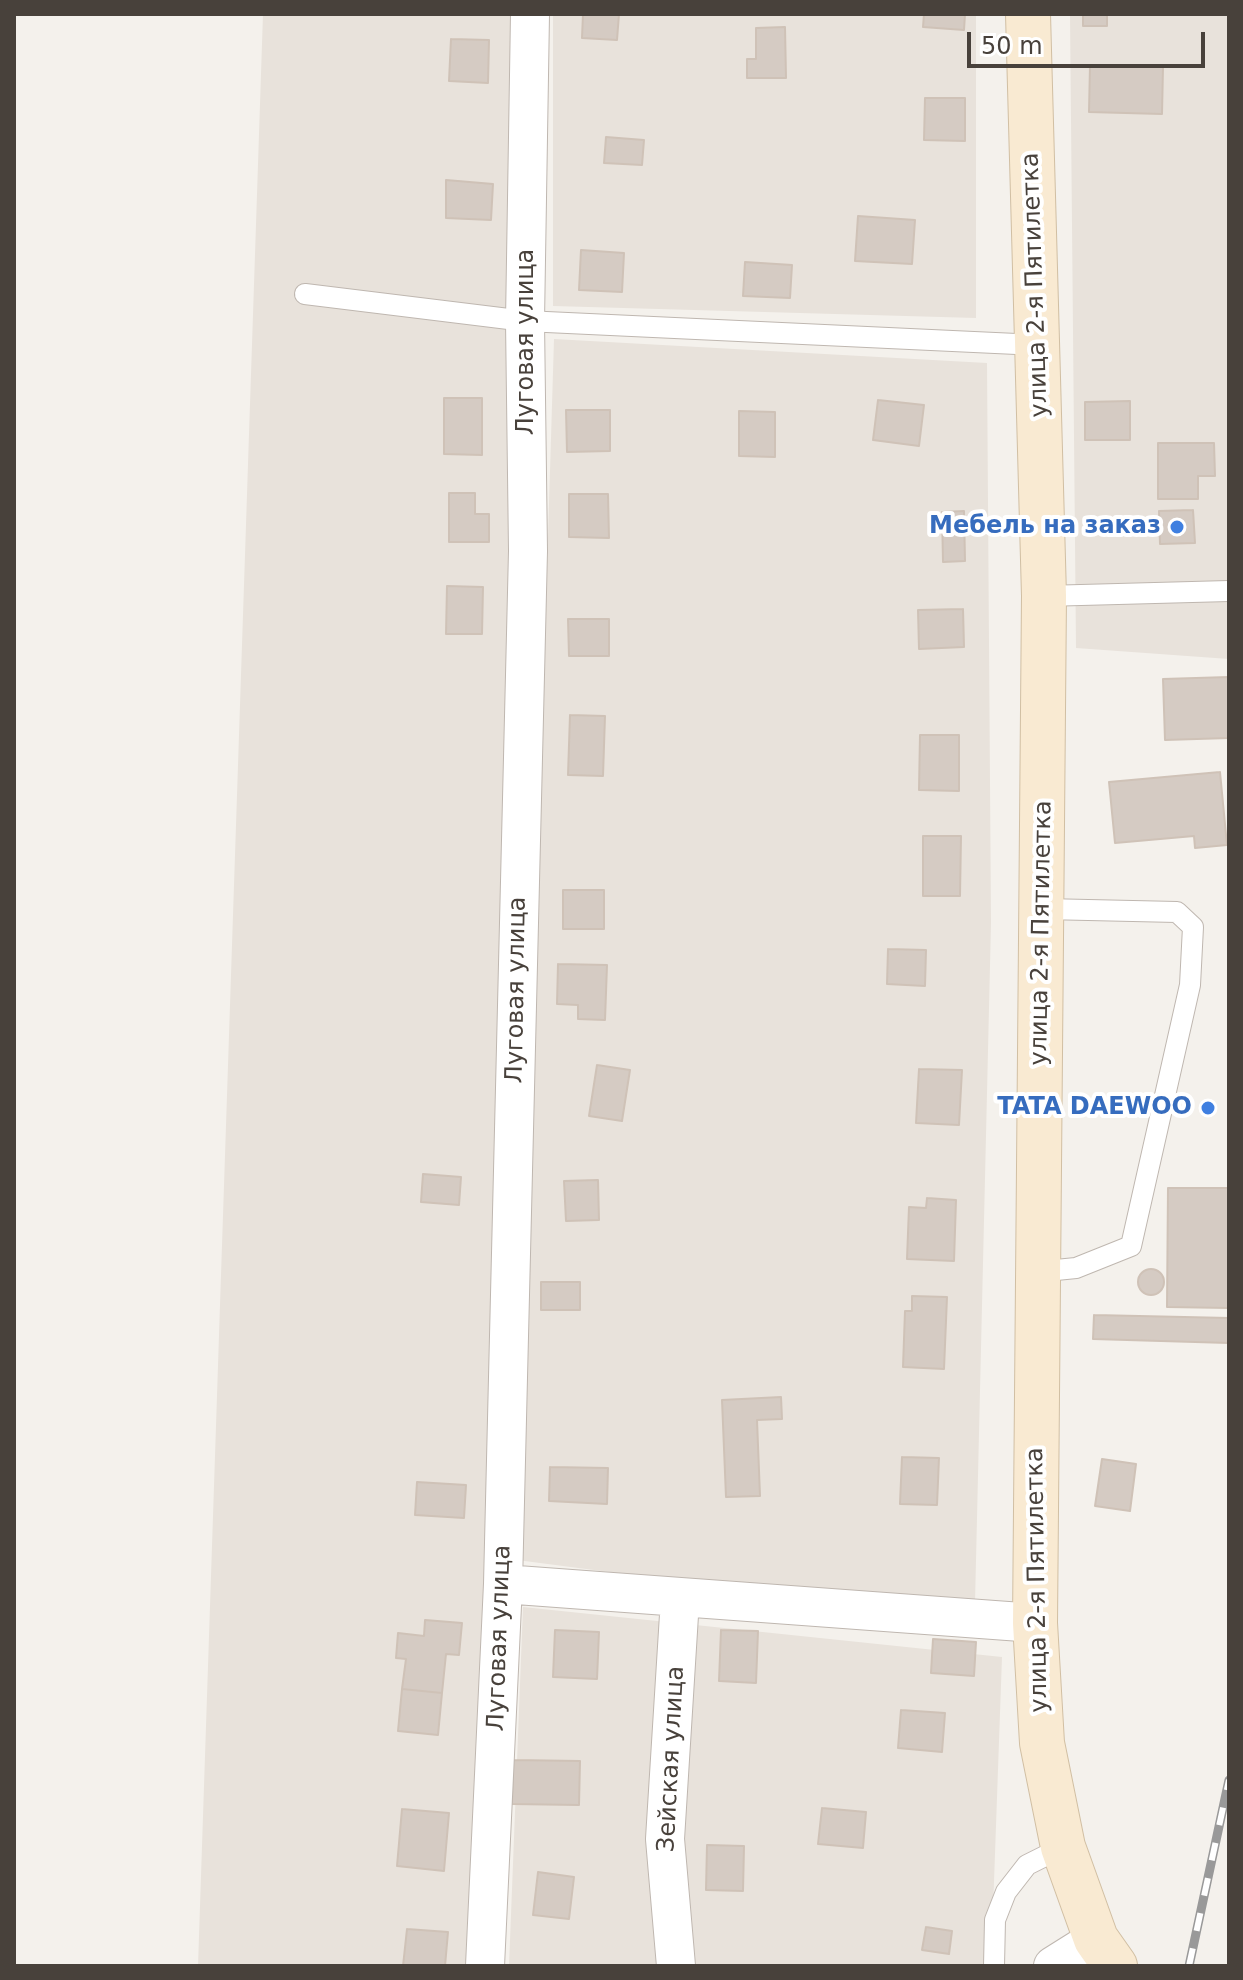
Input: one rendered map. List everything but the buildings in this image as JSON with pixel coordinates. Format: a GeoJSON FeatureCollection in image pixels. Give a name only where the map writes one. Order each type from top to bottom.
{"type":"FeatureCollection","features":[{"type":"Feature","properties":{"kind":"main road","name":"улица 2-я Пятилетка"},"geometry":{"type":"LineString","coordinates":[[1028,14],[1044,596],[1044,909],[1036,1272],[1035,1623],[1042,1743],[1063,1847],[1106,1952]]}},
{"type":"Feature","properties":{"kind":"street","name":"Луговая улица"},"geometry":{"type":"LineString","coordinates":[[485,1966],[503,1584],[528,567],[525,321],[530,14]]}},
{"type":"Feature","properties":{"kind":"street"},"geometry":{"type":"LineString","coordinates":[[503,1584],[1035,1623]]}},
{"type":"Feature","properties":{"kind":"street","name":"Зейская улица"},"geometry":{"type":"LineString","coordinates":[[676,1966],[665,1839],[680,1599]]}},
{"type":"Feature","properties":{"kind":"street","name":"улица 2-я Пятилетка"},"geometry":{"type":"LineString","coordinates":[[1053,1966],[1106,1952]]}},
{"type":"Feature","properties":{"kind":"lane"},"geometry":{"type":"LineString","coordinates":[[305,294],[525,321],[1038,345]]}},
{"type":"Feature","properties":{"kind":"lane"},"geometry":{"type":"LineString","coordinates":[[1044,596],[1229,591]]}},
{"type":"Feature","properties":{"kind":"lane"},"geometry":{"type":"LineString","coordinates":[[1036,1272],[1076,1268],[1131,1246],[1190,985],[1193,927],[1177,912],[1044,909]]}},
{"type":"Feature","properties":{"kind":"lane"},"geometry":{"type":"LineString","coordinates":[[994,1966],[995,1920],[1006,1892],[1027,1865],[1063,1847]]}},
{"type":"Feature","properties":{"kind":"shaded area"},"geometry":{"type":"Polygon","coordinates":[[[263,14],[528,14],[479,1966],[198,1966],[263,14]]]}},
{"type":"Feature","properties":{"kind":"shaded area"},"geometry":{"type":"Polygon","coordinates":[[[553,14],[976,14],[976,318],[553,306],[553,14]]]}},
{"type":"Feature","properties":{"kind":"shaded area"},"geometry":{"type":"Polygon","coordinates":[[[1070,14],[1229,14],[1229,659],[1076,648],[1070,14]]]}},
{"type":"Feature","properties":{"kind":"shaded area"},"geometry":{"type":"Polygon","coordinates":[[[554,339],[987,363],[991,923],[975,1603],[686,1582],[517,1560],[554,339]]]}},
{"type":"Feature","properties":{"kind":"shaded area"},"geometry":{"type":"Polygon","coordinates":[[[523,1607],[1002,1657],[991,1966],[509,1966],[523,1607]]]}},
{"type":"Feature","properties":{"kind":"railway"},"geometry":{"type":"LineString","coordinates":[[1189,1966],[1229,1780]]}},
{"type":"Feature","properties":{"kind":"place","name":"Мебель на заказ"},"geometry":{"type":"Point","coordinates":[1177,527]}},
{"type":"Feature","properties":{"kind":"place","name":"TATA DAEWOO"},"geometry":{"type":"Point","coordinates":[1208,1108]}}]}
